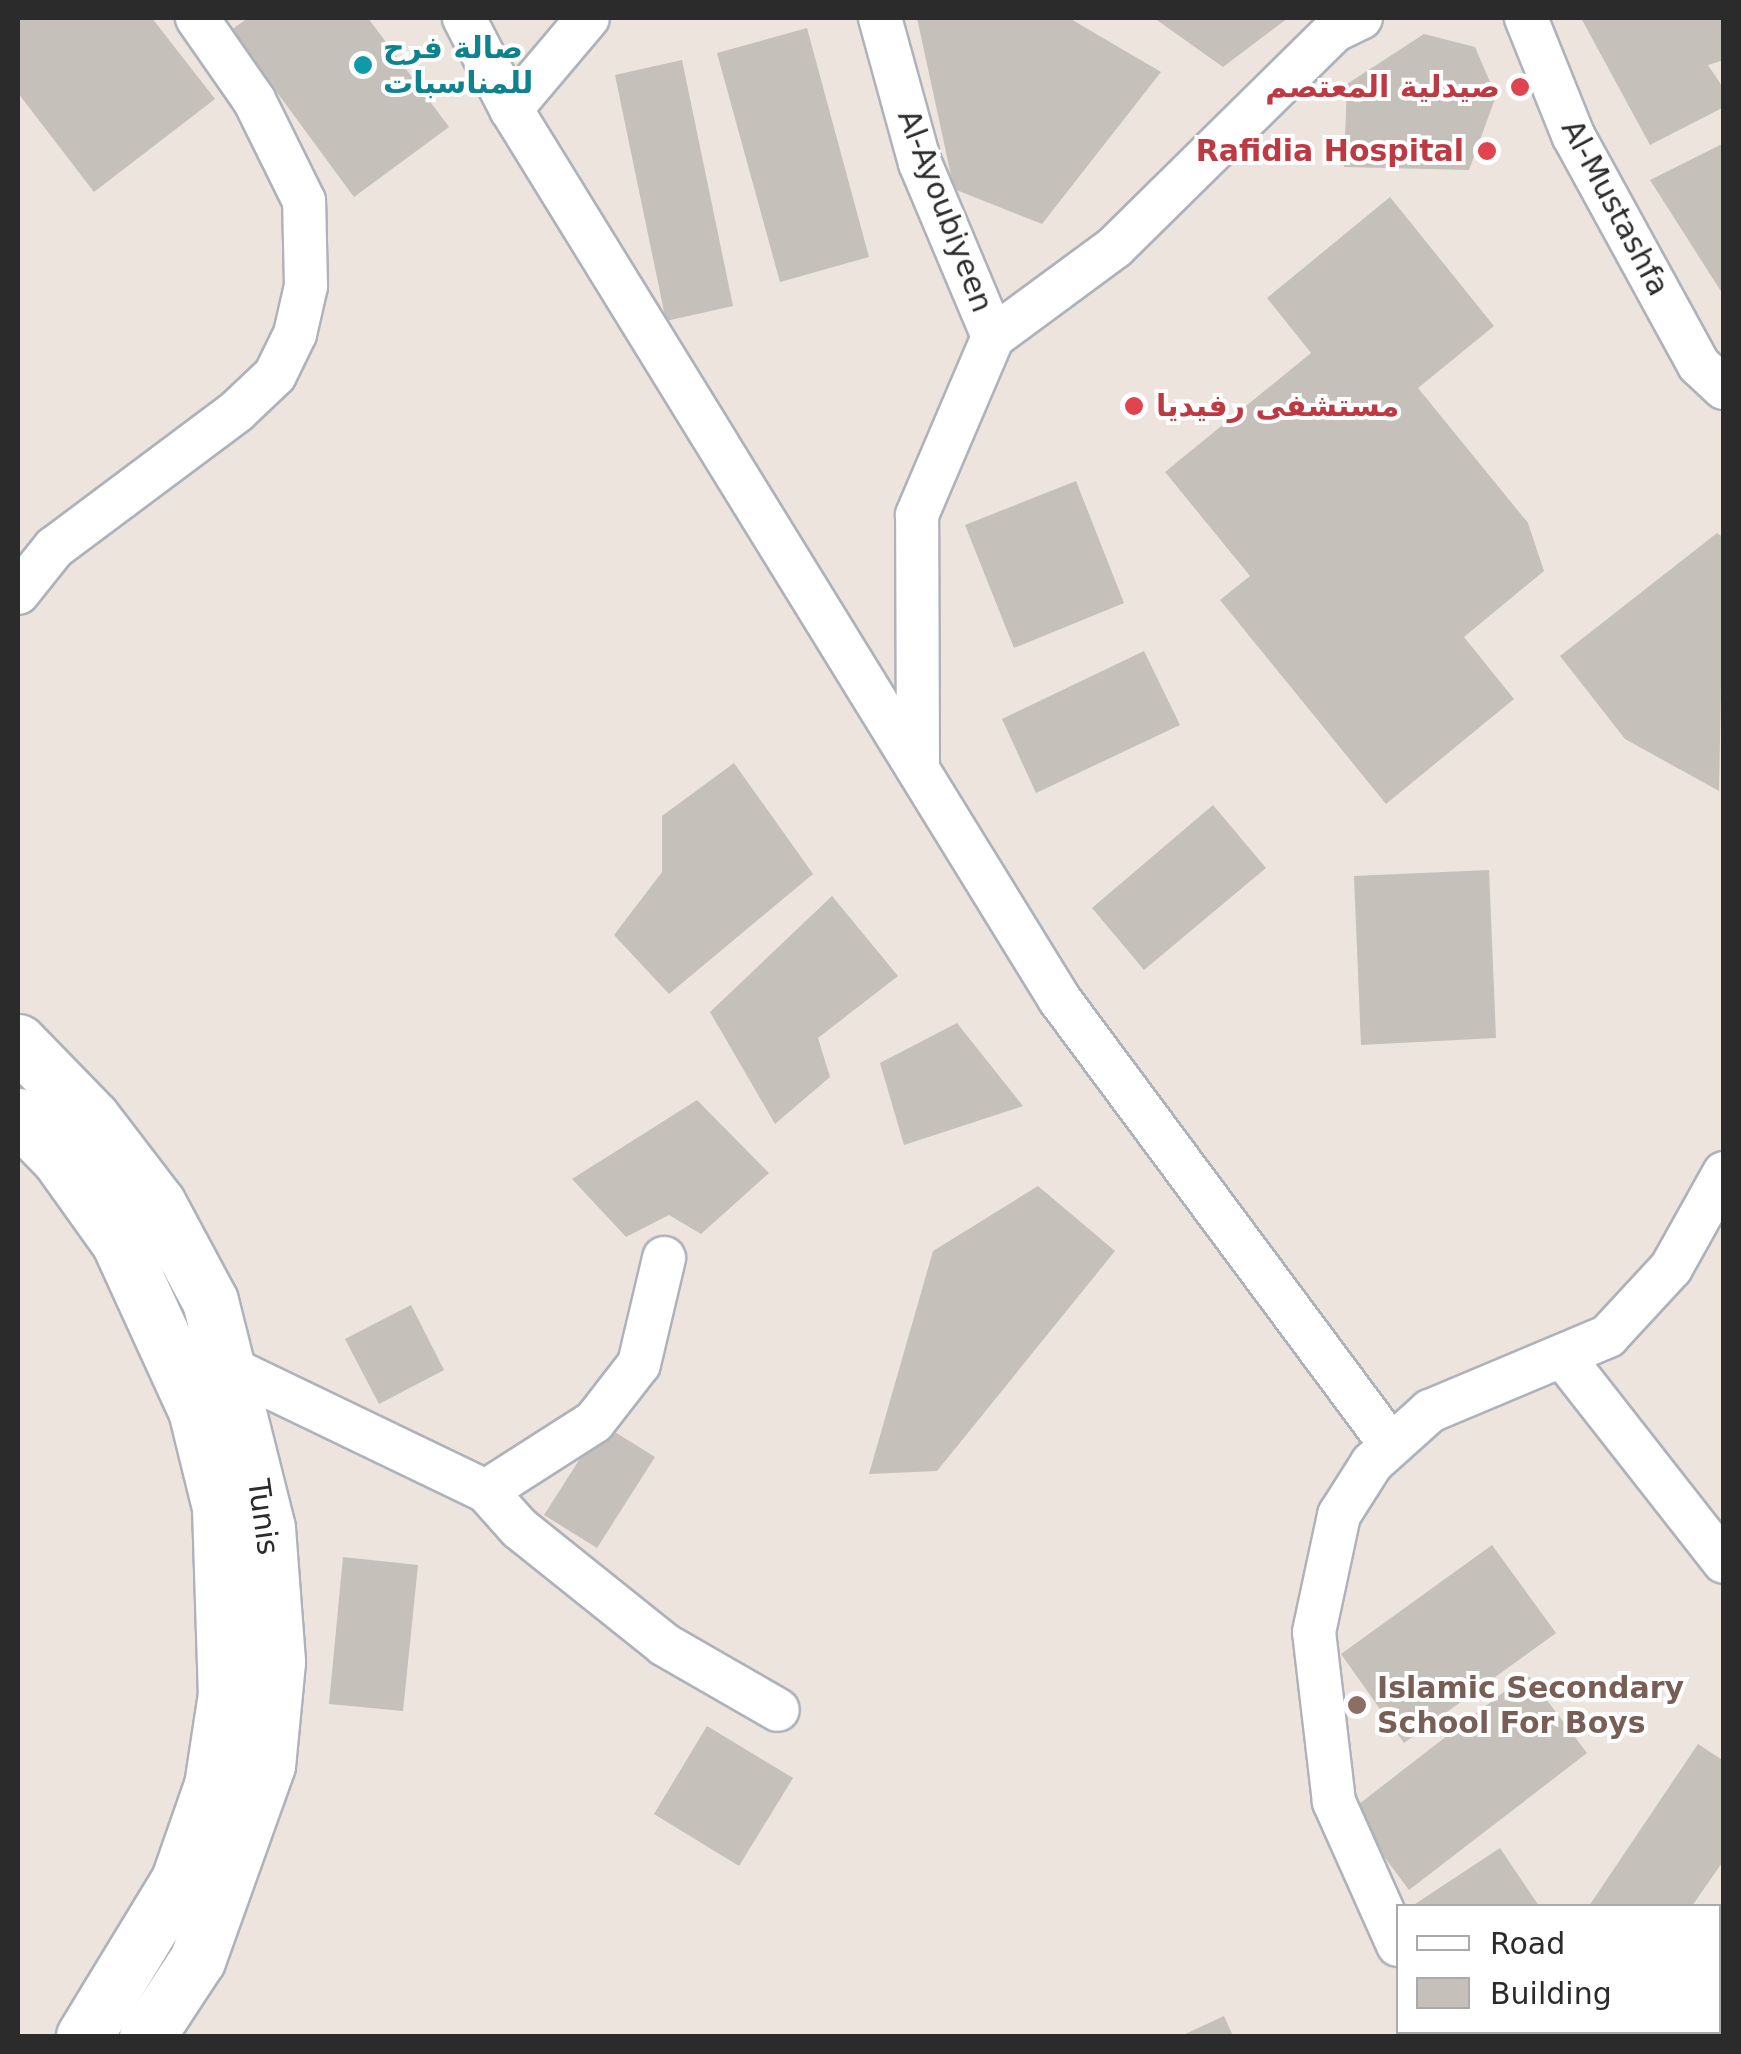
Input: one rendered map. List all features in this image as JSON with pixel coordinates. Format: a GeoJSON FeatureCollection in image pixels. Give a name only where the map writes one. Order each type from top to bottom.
{"type":"FeatureCollection","features":[{"type":"Feature","properties":{"kind":"main road","name":"Tunis"},"geometry":{"type":"LineString","coordinates":[[18,1042],[92,1118],[158,1204],[210,1301],[232,1369],[267,1528],[277,1662],[267,1765],[197,1960],[148,2036]]}},
{"type":"Feature","properties":{"kind":"main road"},"geometry":{"type":"LineString","coordinates":[[18,1116],[60,1158],[119,1242],[196,1410],[220,1507],[226,1694],[212,1785],[179,1880],[84,2036]]}},
{"type":"Feature","properties":{"kind":"street"},"geometry":{"type":"LineString","coordinates":[[18,594],[54,548],[262,387],[296,334],[306,286],[304,201],[254,100],[197,18]]}},
{"type":"Feature","properties":{"kind":"street"},"geometry":{"type":"LineString","coordinates":[[464,18],[511,109],[1060,1000],[1390,1444]]}},
{"type":"Feature","properties":{"kind":"street"},"geometry":{"type":"LineString","coordinates":[[511,109],[588,18]]}},
{"type":"Feature","properties":{"kind":"street","name":"Al-Ayoubiyeen"},"geometry":{"type":"LineString","coordinates":[[880,18],[920,163],[993,337],[1115,247],[1334,31],[1361,18]]}},
{"type":"Feature","properties":{"kind":"street","name":"Al-Mustashfa"},"geometry":{"type":"LineString","coordinates":[[1526,18],[1573,135],[1699,365],[1724,388]]}},
{"type":"Feature","properties":{"kind":"street"},"geometry":{"type":"LineString","coordinates":[[918,768],[917,515],[993,337]]}},
{"type":"Feature","properties":{"kind":"street"},"geometry":{"type":"LineString","coordinates":[[1396,1941],[1334,1802],[1314,1632],[1339,1515],[1390,1444],[1461,1394],[1564,1358],[1608,1336],[1642,1304],[1697,1229],[1724,1174]]}},
{"type":"Feature","properties":{"kind":"street"},"geometry":{"type":"LineString","coordinates":[[486,1490],[594,1422],[639,1364],[664,1258]]}},
{"type":"Feature","properties":{"kind":"street"},"geometry":{"type":"LineString","coordinates":[[1564,1358],[1724,1562]]}},
{"type":"Feature","properties":{"kind":"street"},"geometry":{"type":"LineString","coordinates":[[232,1369],[486,1490],[519,1528],[665,1645],[778,1710]]}},
{"type":"Feature","properties":{"kind":"building"},"geometry":{"type":"Polygon","coordinates":[[[18,18],[152,18],[215,99],[94,192],[18,93],[18,18]]]}},
{"type":"Feature","properties":{"kind":"building"},"geometry":{"type":"Polygon","coordinates":[[[248,18],[368,18],[449,127],[354,197],[231,30],[248,18]]]}},
{"type":"Feature","properties":{"kind":"building"},"geometry":{"type":"Polygon","coordinates":[[[917,18],[1069,18],[1161,72],[1042,224],[954,189],[917,18]]]}},
{"type":"Feature","properties":{"kind":"building"},"geometry":{"type":"Polygon","coordinates":[[[1154,18],[1288,18],[1223,67],[1154,18]]]}},
{"type":"Feature","properties":{"kind":"building"},"geometry":{"type":"Polygon","coordinates":[[[1581,18],[1724,18],[1724,60],[1708,65],[1724,89],[1724,107],[1650,145],[1581,18]]]}},
{"type":"Feature","properties":{"kind":"building"},"geometry":{"type":"Polygon","coordinates":[[[807,28],[869,257],[780,282],[717,53],[807,28]]]}},
{"type":"Feature","properties":{"kind":"building"},"geometry":{"type":"Polygon","coordinates":[[[1424,34],[1475,47],[1496,96],[1469,170],[1344,167],[1347,84],[1424,34]]]}},
{"type":"Feature","properties":{"kind":"building"},"geometry":{"type":"Polygon","coordinates":[[[682,60],[733,306],[666,321],[615,75],[682,60]]]}},
{"type":"Feature","properties":{"kind":"building"},"geometry":{"type":"Polygon","coordinates":[[[1724,143],[1724,296],[1650,180],[1724,143]]]}},
{"type":"Feature","properties":{"kind":"building"},"geometry":{"type":"Polygon","coordinates":[[[1390,197],[1494,326],[1418,388],[1528,523],[1544,571],[1464,637],[1514,699],[1386,804],[1220,600],[1250,576],[1165,472],[1311,353],[1267,298],[1390,197]]]}},
{"type":"Feature","properties":{"kind":"building"},"geometry":{"type":"Polygon","coordinates":[[[1076,481],[1124,603],[1014,648],[965,525],[1076,481]]]}},
{"type":"Feature","properties":{"kind":"building"},"geometry":{"type":"Polygon","coordinates":[[[1717,533],[1724,538],[1719,791],[1625,739],[1560,656],[1717,533]]]}},
{"type":"Feature","properties":{"kind":"building"},"geometry":{"type":"Polygon","coordinates":[[[1144,651],[1180,725],[1036,793],[1002,719],[1144,651]]]}},
{"type":"Feature","properties":{"kind":"building"},"geometry":{"type":"Polygon","coordinates":[[[734,763],[813,874],[669,994],[614,935],[662,872],[662,816],[734,763]]]}},
{"type":"Feature","properties":{"kind":"building"},"geometry":{"type":"Polygon","coordinates":[[[1213,805],[1266,868],[1144,970],[1092,908],[1213,805]]]}},
{"type":"Feature","properties":{"kind":"building"},"geometry":{"type":"Polygon","coordinates":[[[1489,870],[1496,1038],[1361,1045],[1354,876],[1489,870]]]}},
{"type":"Feature","properties":{"kind":"building"},"geometry":{"type":"Polygon","coordinates":[[[832,896],[898,976],[818,1038],[830,1077],[775,1124],[710,1012],[832,896]]]}},
{"type":"Feature","properties":{"kind":"building"},"geometry":{"type":"Polygon","coordinates":[[[957,1023],[1023,1106],[904,1145],[880,1063],[957,1023]]]}},
{"type":"Feature","properties":{"kind":"building"},"geometry":{"type":"Polygon","coordinates":[[[697,1100],[769,1173],[701,1234],[669,1215],[626,1237],[572,1179],[697,1100]]]}},
{"type":"Feature","properties":{"kind":"building"},"geometry":{"type":"Polygon","coordinates":[[[1038,1186],[1115,1251],[937,1471],[869,1474],[933,1251],[1038,1186]]]}},
{"type":"Feature","properties":{"kind":"building"},"geometry":{"type":"Polygon","coordinates":[[[411,1305],[444,1370],[379,1404],[345,1339],[411,1305]]]}},
{"type":"Feature","properties":{"kind":"building"},"geometry":{"type":"Polygon","coordinates":[[[602,1424],[655,1457],[597,1548],[544,1515],[602,1424]]]}},
{"type":"Feature","properties":{"kind":"building"},"geometry":{"type":"Polygon","coordinates":[[[1492,1545],[1556,1633],[1404,1743],[1341,1654],[1492,1545]]]}},
{"type":"Feature","properties":{"kind":"building"},"geometry":{"type":"Polygon","coordinates":[[[343,1557],[418,1565],[403,1711],[329,1704],[343,1557]]]}},
{"type":"Feature","properties":{"kind":"building"},"geometry":{"type":"Polygon","coordinates":[[[1527,1674],[1587,1753],[1409,1890],[1350,1811],[1527,1674]]]}},
{"type":"Feature","properties":{"kind":"building"},"geometry":{"type":"Polygon","coordinates":[[[707,1726],[793,1778],[739,1866],[654,1814],[707,1726]]]}},
{"type":"Feature","properties":{"kind":"building"},"geometry":{"type":"Polygon","coordinates":[[[1698,1744],[1724,1761],[1724,1860],[1693,1904],[1590,1904],[1698,1744]]]}},
{"type":"Feature","properties":{"kind":"building"},"geometry":{"type":"Polygon","coordinates":[[[1500,1848],[1538,1904],[1415,1904],[1500,1848]]]}},
{"type":"Feature","properties":{"kind":"building"},"geometry":{"type":"Polygon","coordinates":[[[1224,2016],[1233,2036],[1181,2036],[1224,2016]]]}},
{"type":"Feature","properties":{"kind":"place","name":"صالة فرح للمناسبات"},"geometry":{"type":"Point","coordinates":[363,65]}},
{"type":"Feature","properties":{"kind":"place","name":"صيدلية المعتصم"},"geometry":{"type":"Point","coordinates":[1520,87]}},
{"type":"Feature","properties":{"kind":"place","name":"Rafidia Hospital"},"geometry":{"type":"Point","coordinates":[1487,151]}},
{"type":"Feature","properties":{"kind":"place","name":"مستشفى رفيديا"},"geometry":{"type":"Point","coordinates":[1134,406]}},
{"type":"Feature","properties":{"kind":"place","name":"Islamic Secondary School For Boys"},"geometry":{"type":"Point","coordinates":[1357,1705]}}]}
